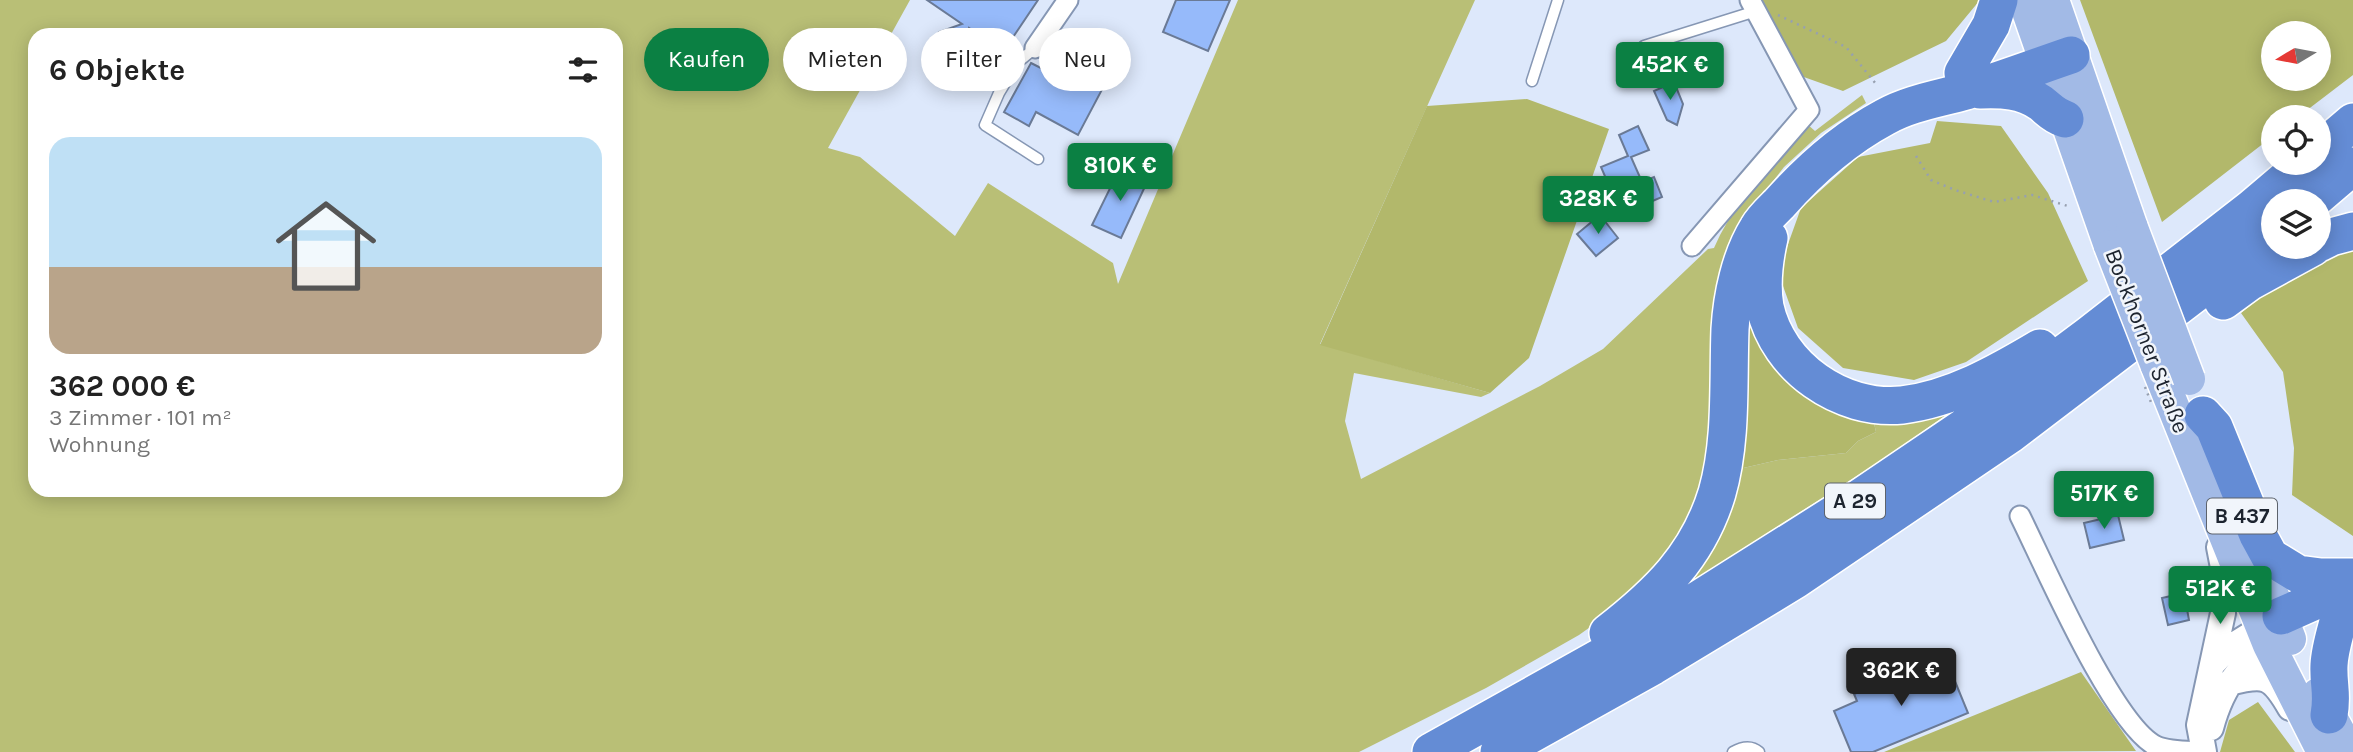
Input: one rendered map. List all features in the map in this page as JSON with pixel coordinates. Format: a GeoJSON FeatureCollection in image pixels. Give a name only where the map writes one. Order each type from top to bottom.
{"type":"FeatureCollection","features":[{"type":"Feature","properties":{"kind":"highway"},"geometry":{"type":"LineString","coordinates":[[1964,82],[1992,25],[1999,0]]}},
{"type":"Feature","properties":{"kind":"highway"},"geometry":{"type":"LineString","coordinates":[[1430,752],[1442,730],[1597,642],[1660,590],[1688,554],[1704,527],[1716,495],[1724,460],[1730,325],[1741,269],[1759,226],[1814,166],[1837,148],[1885,117],[1908,106],[1932,88],[1964,82],[2056,52]]}},
{"type":"Feature","properties":{"kind":"highway"},"geometry":{"type":"LineString","coordinates":[[1964,82],[2020,92],[2041,103],[2054,115],[2065,119]]}},
{"type":"Feature","properties":{"kind":"highway"},"geometry":{"type":"LineString","coordinates":[[2331,141],[2353,122]]}},
{"type":"Feature","properties":{"kind":"highway"},"geometry":{"type":"LineString","coordinates":[[2326,189],[2353,166]]}},
{"type":"Feature","properties":{"kind":"highway"},"geometry":{"type":"LineString","coordinates":[[1792,190],[1771,232],[1766,253],[1763,291],[1771,327],[1791,357],[1805,373],[1820,384],[1837,394],[1880,405],[1899,405],[1939,397],[2007,367],[2064,333],[2228,211],[2261,220]]}},
{"type":"Feature","properties":{"kind":"highway","name":"A 29"},"geometry":{"type":"LineString","coordinates":[[1430,752],[1660,624],[1858,499],[1982,415],[2089,335],[2261,222]]}},
{"type":"Feature","properties":{"kind":"highway","name":"A 29"},"geometry":{"type":"LineString","coordinates":[[1499,752],[1653,666],[1795,580],[2010,435],[2261,223]]}},
{"type":"Feature","properties":{"kind":"highway"},"geometry":{"type":"LineString","coordinates":[[2331,236],[2353,231]]}},
{"type":"Feature","properties":{"kind":"highway"},"geometry":{"type":"LineString","coordinates":[[2010,435],[2036,434],[2249,282],[2291,259]]}},
{"type":"Feature","properties":{"kind":"highway"},"geometry":{"type":"LineString","coordinates":[[2203,415],[2214,427],[2270,557],[2298,574],[2321,577],[2350,592]]}},
{"type":"Feature","properties":{"kind":"highway"},"geometry":{"type":"LineString","coordinates":[[2275,631],[2350,592]]}},
{"type":"Feature","properties":{"kind":"highway"},"geometry":{"type":"LineString","coordinates":[[2329,715],[2333,696],[2330,652],[2350,592]]}},
{"type":"Feature","properties":{"kind":"main road","name":"Bockhorner Straße"},"geometry":{"type":"LineString","coordinates":[[2024,0],[2056,52],[2121,237],[2178,386],[2223,530],[2275,631],[2350,752]]}},
{"type":"Feature","properties":{"kind":"main road","name":"Bockhorner Straße"},"geometry":{"type":"LineString","coordinates":[[2053,0],[2056,52],[2065,119],[2121,237]]}},
{"type":"Feature","properties":{"kind":"main road","name":"Bockhorner Straße"},"geometry":{"type":"LineString","coordinates":[[2178,386],[2203,415],[2275,631],[2323,752]]}},
{"type":"Feature","properties":{"kind":"street"},"geometry":{"type":"LineString","coordinates":[[1035,48],[1068,0]]}},
{"type":"Feature","properties":{"kind":"street"},"geometry":{"type":"LineString","coordinates":[[1692,246],[1809,110],[1753,6]]}},
{"type":"Feature","properties":{"kind":"street"},"geometry":{"type":"LineString","coordinates":[[2020,516],[2100,677],[2135,728],[2155,749],[2204,752],[2199,725],[2203,697],[2221,673],[2227,649],[2275,631]]}},
{"type":"Feature","properties":{"kind":"street"},"geometry":{"type":"LineString","coordinates":[[2221,673],[2225,578],[2218,550],[2223,530]]}},
{"type":"Feature","properties":{"kind":"street"},"geometry":{"type":"LineString","coordinates":[[2221,673],[2263,678],[2277,686],[2307,739],[2323,752]]}},
{"type":"Feature","properties":{"kind":"lane"},"geometry":{"type":"LineString","coordinates":[[1532,81],[1558,0]]}},
{"type":"Feature","properties":{"kind":"lane"},"geometry":{"type":"LineString","coordinates":[[1639,72],[1644,46],[1753,6]]}},
{"type":"Feature","properties":{"kind":"lane"},"geometry":{"type":"LineString","coordinates":[[1035,48],[1017,63],[999,93],[985,125],[1038,159]]}},
{"type":"Feature","properties":{"kind":"lane"},"geometry":{"type":"LineString","coordinates":[[1732,752],[1742,747],[1755,748],[1759,752]]}},
{"type":"Feature","properties":{"kind":"path"},"geometry":{"type":"LineString","coordinates":[[1795,23],[1846,47],[1876,84]]}},
{"type":"Feature","properties":{"kind":"path"},"geometry":{"type":"LineString","coordinates":[[1916,156],[1931,180],[1955,190],[1994,202],[2032,195],[2071,207],[2077,215]]}},
{"type":"Feature","properties":{"kind":"green space"},"geometry":{"type":"Polygon","coordinates":[[[0,0],[910,0],[894,28],[783,28],[783,91],[860,91],[828,148],[860,157],[955,236],[988,183],[1113,263],[1118,284],[1238,0],[1475,0],[1320,344],[1490,393],[1481,397],[1354,373],[1345,421],[1361,479],[1540,386],[1603,349],[1708,249],[1714,248],[1744,198],[1807,124],[1815,131],[1862,95],[1866,103],[1821,133],[1784,167],[1752,208],[1713,404],[1704,485],[1685,531],[1624,603],[1579,635],[1486,688],[1359,752],[0,752],[0,0]]]}},
{"type":"Feature","properties":{"kind":"green space"},"geometry":{"type":"Polygon","coordinates":[[[1759,0],[1980,0],[1946,41],[1843,91],[1801,76],[1759,0]]]}},
{"type":"Feature","properties":{"kind":"green space"},"geometry":{"type":"Polygon","coordinates":[[[2080,0],[2353,0],[2353,75],[2314,105],[2261,105],[2261,145],[2162,222],[2080,0]]]}},
{"type":"Feature","properties":{"kind":"green space"},"geometry":{"type":"Polygon","coordinates":[[[1527,99],[1609,129],[1529,358],[1490,393],[1320,345],[1427,106],[1527,99]]]}},
{"type":"Feature","properties":{"kind":"green space"},"geometry":{"type":"Polygon","coordinates":[[[1937,121],[2001,126],[2048,193],[2088,281],[1966,362],[1914,380],[1843,368],[1798,328],[1778,272],[1801,208],[1858,157],[1930,143],[1937,121]]]}},
{"type":"Feature","properties":{"kind":"green space"},"geometry":{"type":"Polygon","coordinates":[[[2353,251],[2353,536],[2292,495],[2294,448],[2283,372],[2241,313],[2308,259],[2331,259],[2331,255],[2353,251]]]}},
{"type":"Feature","properties":{"kind":"green space"},"geometry":{"type":"Polygon","coordinates":[[[1746,319],[1767,331],[1871,410],[1876,432],[1858,441],[1846,453],[1778,460],[1739,469],[1746,319]]]}},
{"type":"Feature","properties":{"kind":"green space"},"geometry":{"type":"Polygon","coordinates":[[[1987,386],[1885,458],[1664,599],[1739,469],[1778,460],[1846,453],[1858,441],[1876,432],[1871,410],[1987,386]]]}},
{"type":"Feature","properties":{"kind":"green space"},"geometry":{"type":"Polygon","coordinates":[[[2081,672],[2136,751],[1884,752],[2081,672]]]}},
{"type":"Feature","properties":{"kind":"green space"},"geometry":{"type":"Polygon","coordinates":[[[2258,702],[2295,752],[2220,752],[2229,720],[2258,702]]]}},
{"type":"Feature","properties":{"kind":"building"},"geometry":{"type":"Polygon","coordinates":[[[927,0],[1038,0],[1019,28],[950,28],[962,24],[927,0]]]}},
{"type":"Feature","properties":{"kind":"building"},"geometry":{"type":"Polygon","coordinates":[[[1176,0],[1230,0],[1208,51],[1163,32],[1176,0]]]}},
{"type":"Feature","properties":{"kind":"building"},"geometry":{"type":"Polygon","coordinates":[[[1031,63],[1039,67],[1039,91],[1101,91],[1078,135],[1036,112],[1029,126],[1004,112],[1016,91],[1025,91],[1025,74],[1031,63]]]}},
{"type":"Feature","properties":{"kind":"building"},"geometry":{"type":"Polygon","coordinates":[[[1674,82],[1683,104],[1677,125],[1667,120],[1654,91],[1674,82]]]}},
{"type":"Feature","properties":{"kind":"building"},"geometry":{"type":"Polygon","coordinates":[[[1638,126],[1649,150],[1631,157],[1642,182],[1654,177],[1662,197],[1634,209],[1625,189],[1613,195],[1601,167],[1628,156],[1619,135],[1638,126]]]}},
{"type":"Feature","properties":{"kind":"building"},"geometry":{"type":"Polygon","coordinates":[[[1120,168],[1148,180],[1121,238],[1092,225],[1120,168]]]}},
{"type":"Feature","properties":{"kind":"building"},"geometry":{"type":"Polygon","coordinates":[[[1600,215],[1618,238],[1596,256],[1577,234],[1600,215]]]}},
{"type":"Feature","properties":{"kind":"building"},"geometry":{"type":"Polygon","coordinates":[[[2118,515],[2124,540],[2090,548],[2084,523],[2118,515]]]}},
{"type":"Feature","properties":{"kind":"building"},"geometry":{"type":"Polygon","coordinates":[[[2184,593],[2189,620],[2168,625],[2162,598],[2184,593]]]}},
{"type":"Feature","properties":{"kind":"building"},"geometry":{"type":"Polygon","coordinates":[[[1945,657],[1968,713],[1873,752],[1851,752],[1834,711],[1857,701],[1854,694],[1945,657]]]}}]}
